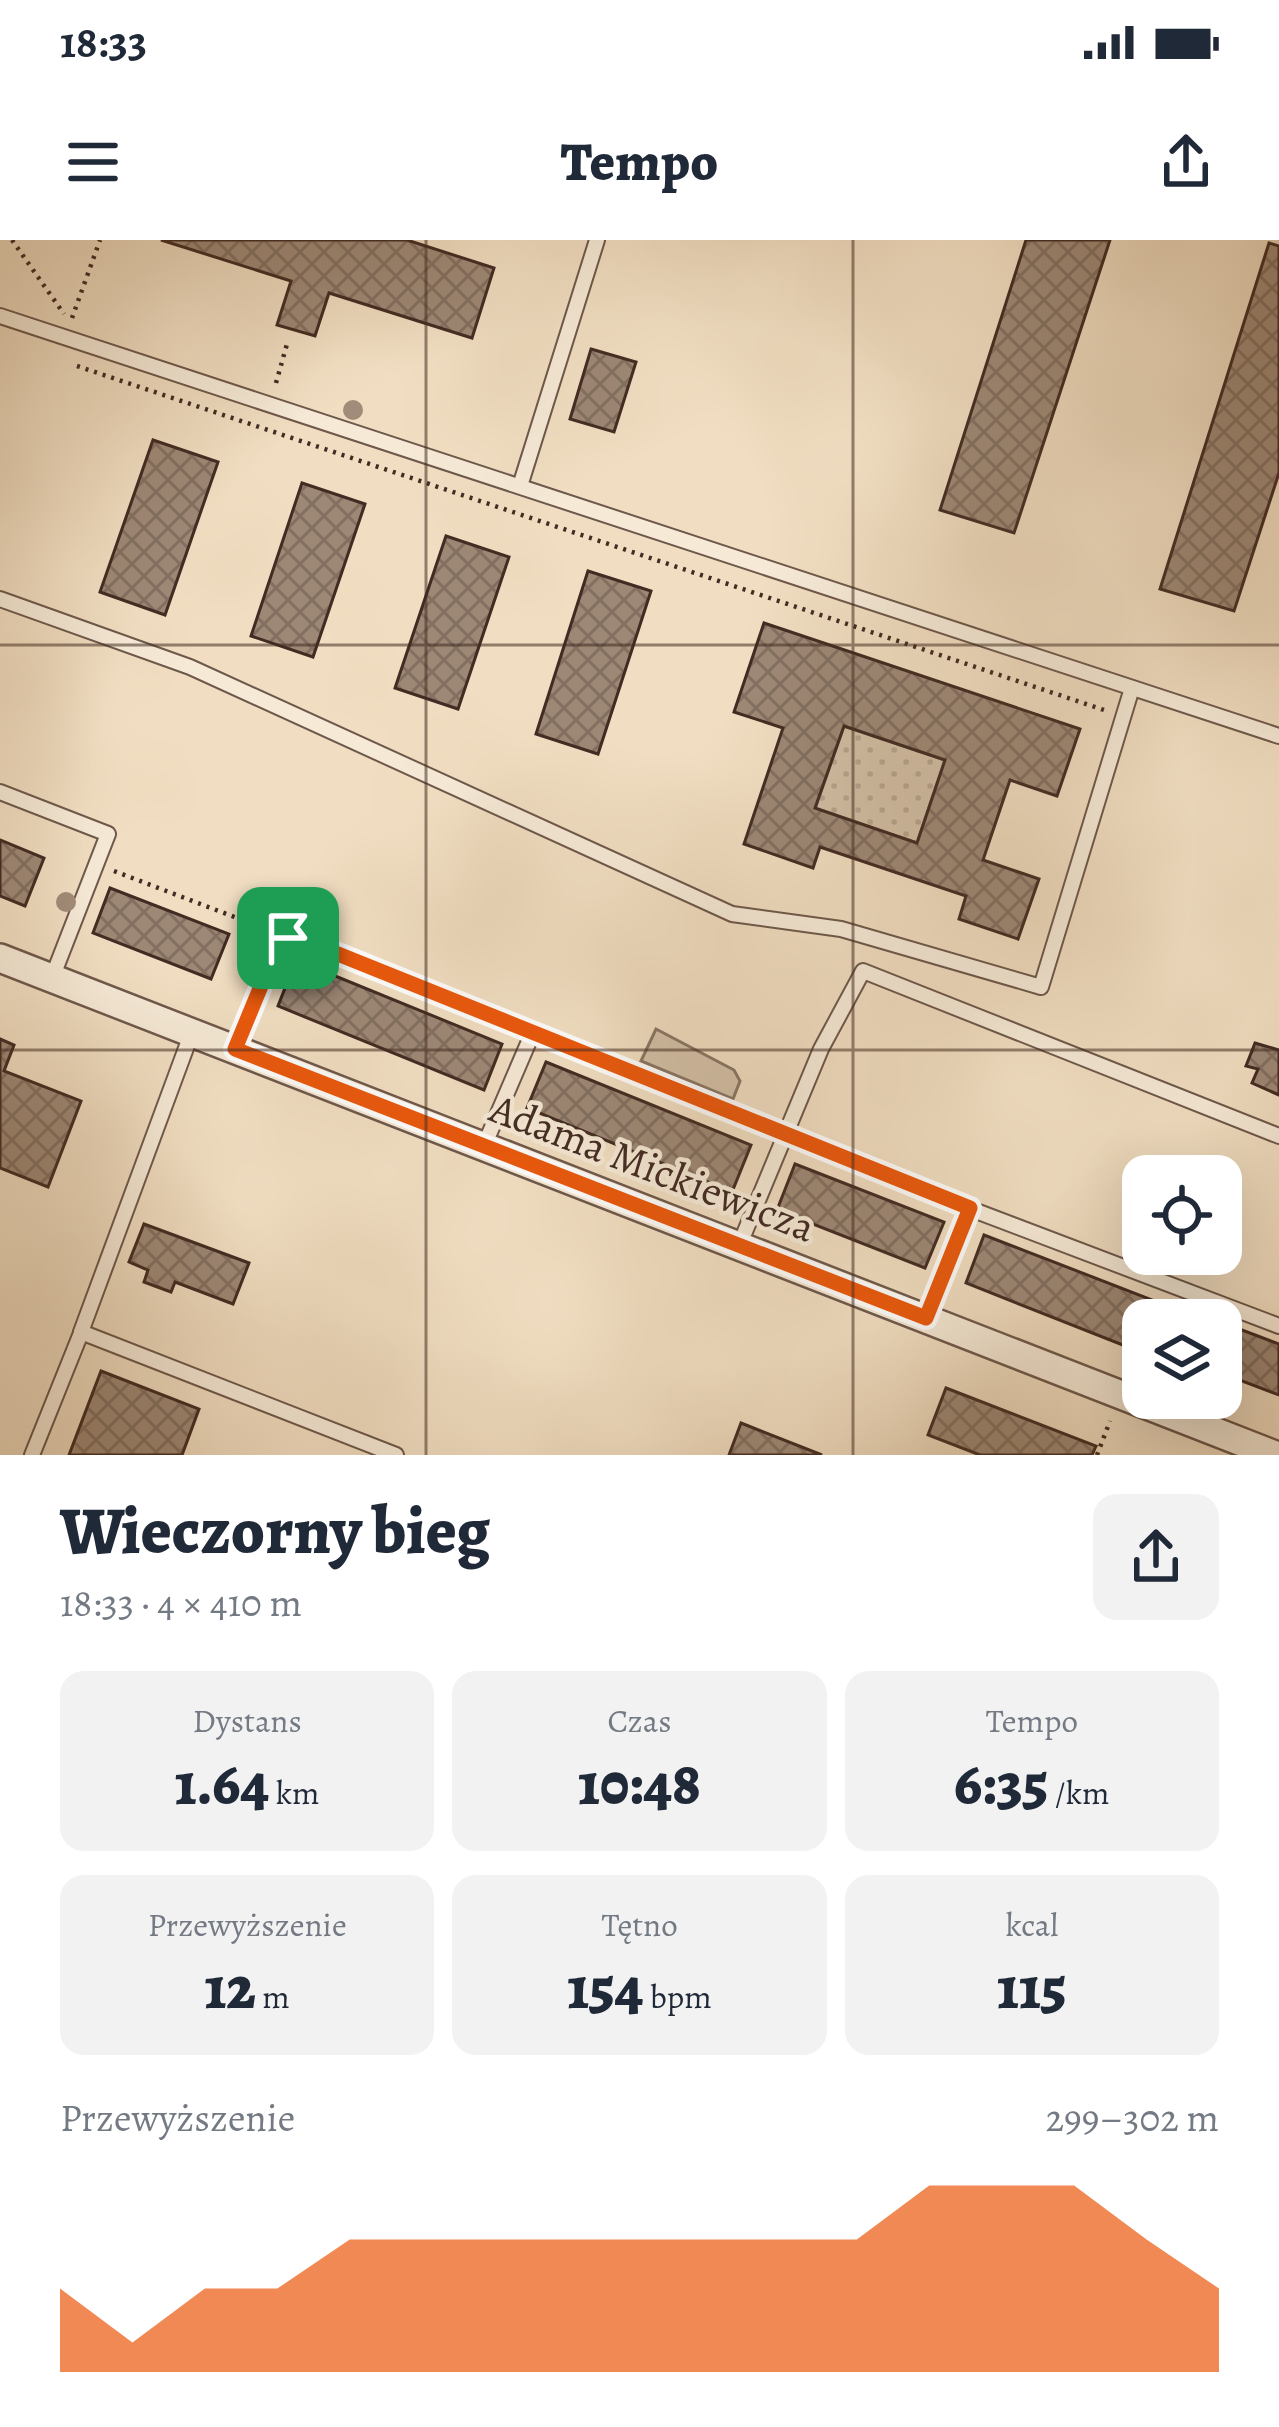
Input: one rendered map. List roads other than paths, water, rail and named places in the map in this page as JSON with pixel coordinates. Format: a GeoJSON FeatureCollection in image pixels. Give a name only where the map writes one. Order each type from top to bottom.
{"type":"FeatureCollection","features":[{"type":"Feature","properties":{"kind":"street","name":"Adama Mickiewicza"},"geometry":{"type":"LineString","coordinates":[[0,958],[926,1318],[1122,1388]]}},
{"type":"Feature","properties":{"kind":"street","name":"Adama Mickiewicza"},"geometry":{"type":"LineString","coordinates":[[1201,1419],[1275,1455]]}},
{"type":"Feature","properties":{"kind":"lane"},"geometry":{"type":"LineString","coordinates":[[520,486],[597,240]]}},
{"type":"Feature","properties":{"kind":"lane"},"geometry":{"type":"LineString","coordinates":[[0,316],[1279,736]]}},
{"type":"Feature","properties":{"kind":"lane"},"geometry":{"type":"LineString","coordinates":[[0,599],[190,667],[732,914],[841,929],[1041,988],[1132,688]]}},
{"type":"Feature","properties":{"kind":"lane"},"geometry":{"type":"LineString","coordinates":[[0,792],[108,834],[52,978]]}},
{"type":"Feature","properties":{"kind":"lane"},"geometry":{"type":"LineString","coordinates":[[235,1049],[278,945],[298,938],[1206,1299]]}},
{"type":"Feature","properties":{"kind":"lane"},"geometry":{"type":"LineString","coordinates":[[740,1246],[820,1049],[863,971],[1279,1136]]}},
{"type":"Feature","properties":{"kind":"lane"},"geometry":{"type":"LineString","coordinates":[[32,1455],[192,1032]]}},
{"type":"Feature","properties":{"kind":"lane"},"geometry":{"type":"LineString","coordinates":[[484,1146],[533,1032]]}},
{"type":"Feature","properties":{"kind":"lane"},"geometry":{"type":"LineString","coordinates":[[926,1318],[970,1208]]}},
{"type":"Feature","properties":{"kind":"lane"},"geometry":{"type":"LineString","coordinates":[[1242,1312],[1279,1326]]}},
{"type":"Feature","properties":{"kind":"lane"},"geometry":{"type":"LineString","coordinates":[[83,1328],[81,1332],[396,1455]]}}]}
